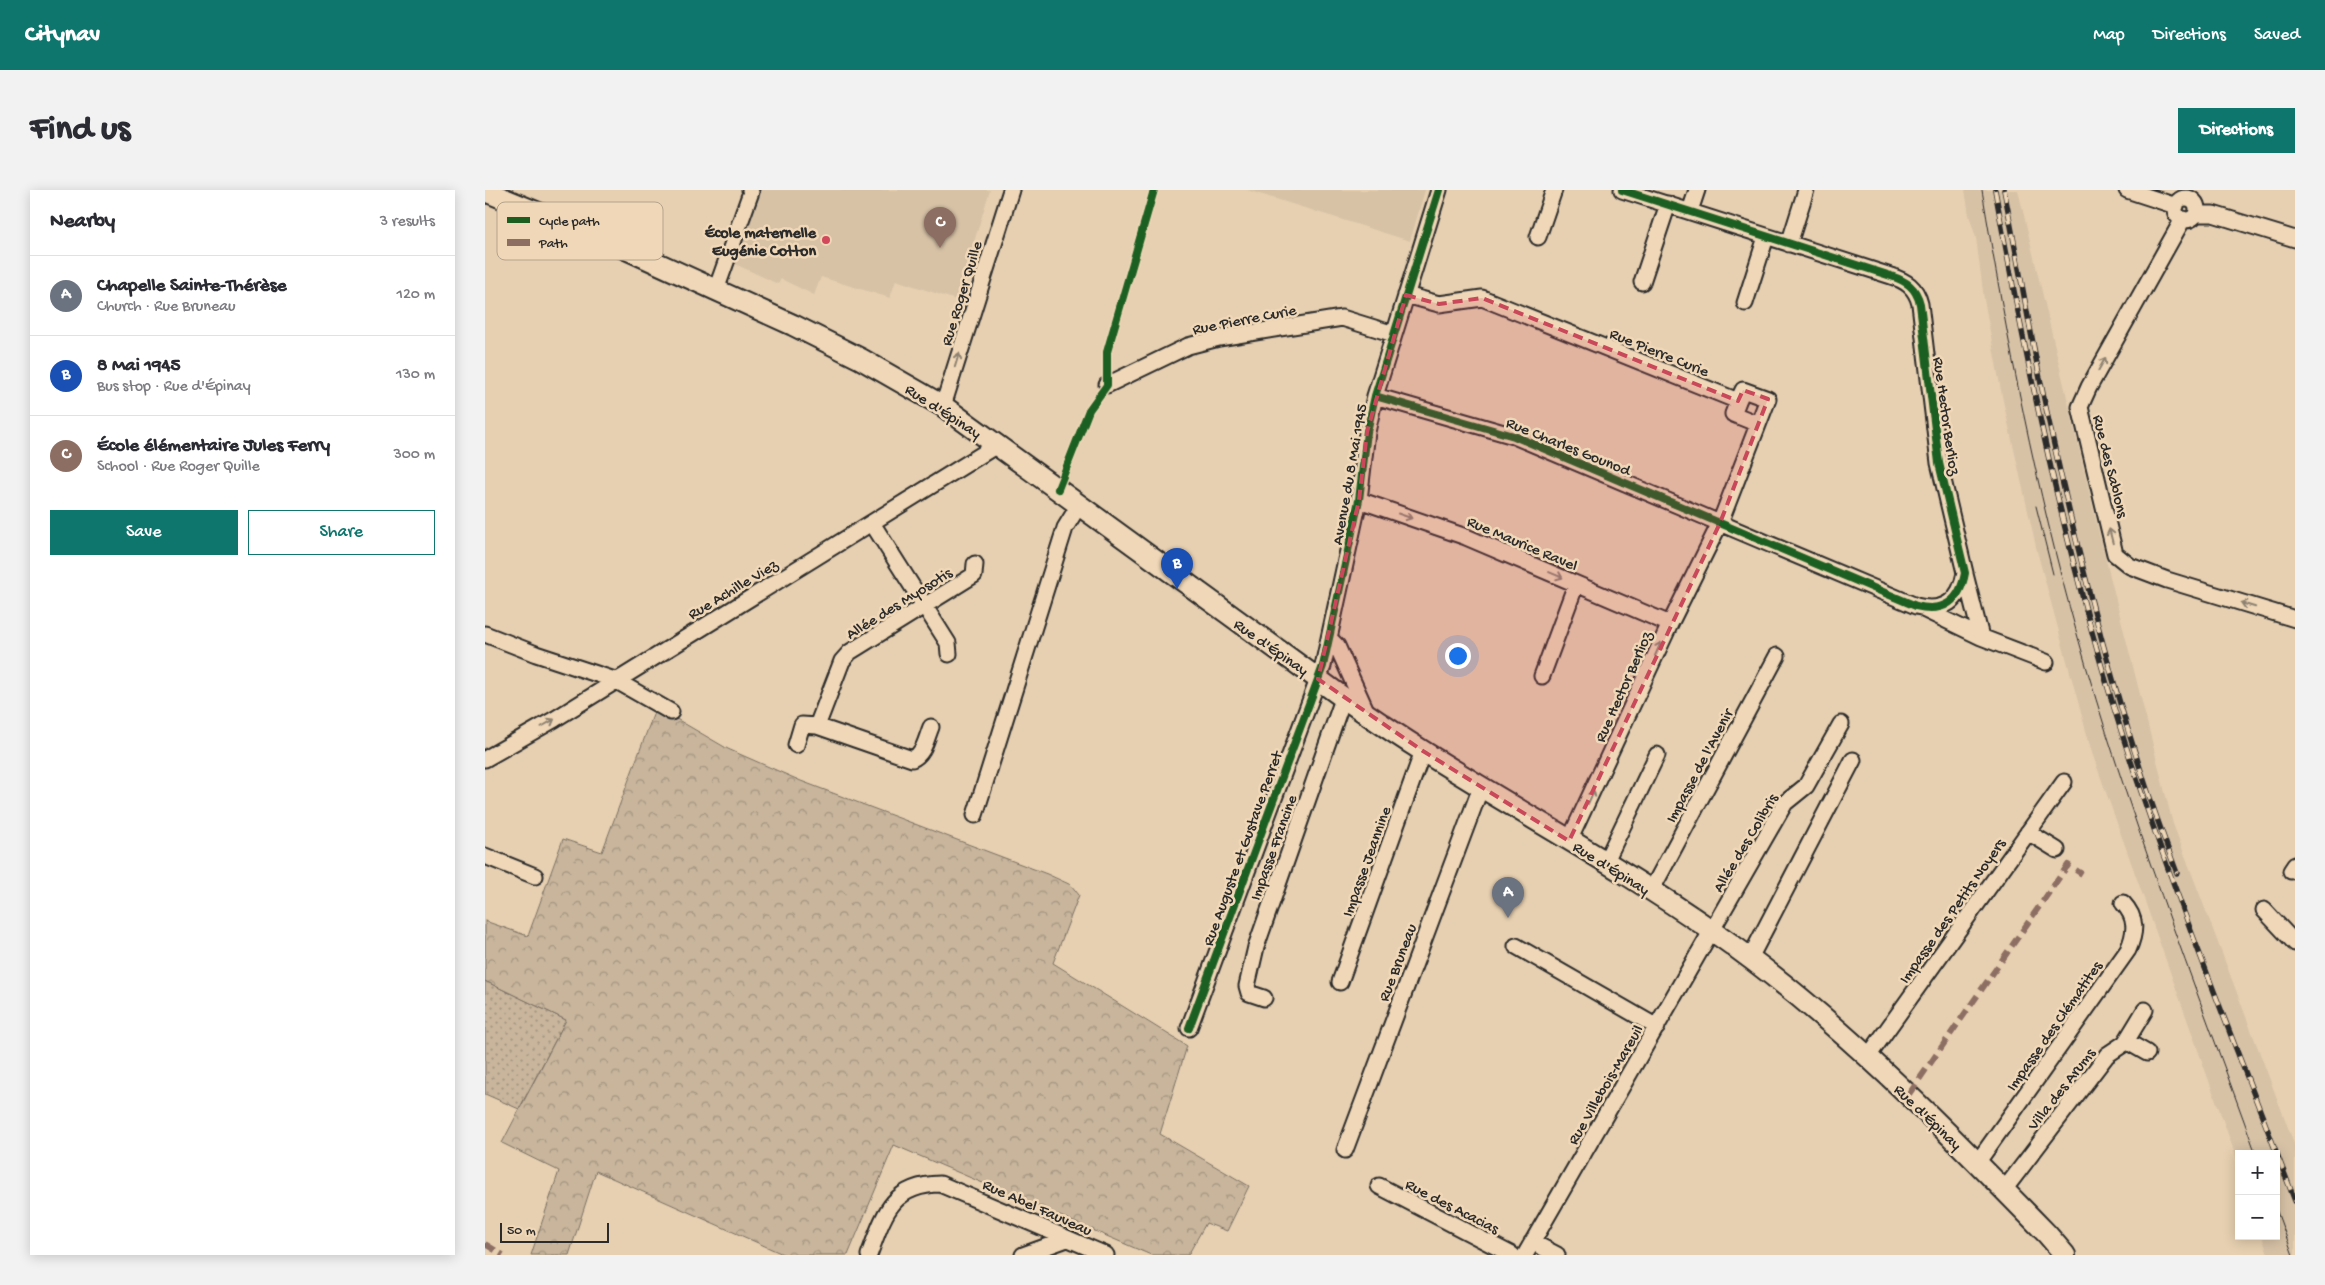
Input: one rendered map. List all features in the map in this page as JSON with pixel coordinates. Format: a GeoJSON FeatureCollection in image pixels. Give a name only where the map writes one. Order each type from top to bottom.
{"type":"FeatureCollection","features":[{"type":"Feature","properties":{"kind":"main road","name":"Rue d'Épinay"},"geometry":{"type":"LineString","coordinates":[[485,191],[512,202]]}},
{"type":"Feature","properties":{"kind":"main road","name":"Rue d'Épinay"},"geometry":{"type":"LineString","coordinates":[[651,260],[861,359],[943,406],[1343,699],[1423,751],[1713,931],[1773,975],[1909,1094],[2065,1255]]}},
{"type":"Feature","properties":{"kind":"street"},"geometry":{"type":"LineString","coordinates":[[716,290],[751,192],[750,190]]}},
{"type":"Feature","properties":{"kind":"street","name":"Rue Roger Quille"},"geometry":{"type":"LineString","coordinates":[[943,406],[1011,190]]}},
{"type":"Feature","properties":{"kind":"street","name":"Avenue du 8 Mai 1945"},"geometry":{"type":"LineString","coordinates":[[1318,679],[1329,638],[1359,500],[1367,432],[1375,396],[1439,190]]}},
{"type":"Feature","properties":{"kind":"street"},"geometry":{"type":"LineString","coordinates":[[1538,237],[1554,190]]}},
{"type":"Feature","properties":{"kind":"street","name":"Rue Hector Berlioz"},"geometry":{"type":"LineString","coordinates":[[1622,190],[1902,280],[1917,293],[1920,304],[1939,463],[1981,637]]}},
{"type":"Feature","properties":{"kind":"street"},"geometry":{"type":"LineString","coordinates":[[1690,211],[1697,190]]}},
{"type":"Feature","properties":{"kind":"street"},"geometry":{"type":"LineString","coordinates":[[1789,244],[1806,190]]}},
{"type":"Feature","properties":{"kind":"street"},"geometry":{"type":"LineString","coordinates":[[2127,190],[2185,213],[2213,214],[2295,240]]}},
{"type":"Feature","properties":{"kind":"street"},"geometry":{"type":"LineString","coordinates":[[1642,282],[1668,204]]}},
{"type":"Feature","properties":{"kind":"street","name":"Rue des Sablons"},"geometry":{"type":"LineString","coordinates":[[2185,213],[2089,387],[2080,407],[2115,554],[2130,566],[2167,580],[2295,619]]}},
{"type":"Feature","properties":{"kind":"street"},"geometry":{"type":"LineString","coordinates":[[1745,303],[1766,237]]}},
{"type":"Feature","properties":{"kind":"street","name":"Rue Pierre Curie"},"geometry":{"type":"LineString","coordinates":[[1406,295],[1439,304],[1482,298],[1738,401]]}},
{"type":"Feature","properties":{"kind":"street","name":"Rue Pierre Curie"},"geometry":{"type":"LineString","coordinates":[[1107,385],[1188,346],[1219,338],[1343,318],[1394,334]]}},
{"type":"Feature","properties":{"kind":"street"},"geometry":{"type":"LineString","coordinates":[[1758,424],[1733,414],[1743,390],[1768,399],[1720,523],[1917,606],[1981,637],[2046,662]]}},
{"type":"Feature","properties":{"kind":"street","name":"Rue Charles Gounod"},"geometry":{"type":"LineString","coordinates":[[1375,396],[1514,436],[1720,523]]}},
{"type":"Feature","properties":{"kind":"street","name":"Rue Achille Viez"},"geometry":{"type":"LineString","coordinates":[[485,759],[555,719],[615,680],[997,445]]}},
{"type":"Feature","properties":{"kind":"street","name":"Rue Maurice Ravel"},"geometry":{"type":"LineString","coordinates":[[1359,500],[1466,537],[1670,624]]}},
{"type":"Feature","properties":{"kind":"street"},"geometry":{"type":"LineString","coordinates":[[975,815],[1065,528],[1079,504]]}},
{"type":"Feature","properties":{"kind":"street"},"geometry":{"type":"LineString","coordinates":[[873,522],[948,643],[949,654]]}},
{"type":"Feature","properties":{"kind":"street","name":"Rue Hector Berlioz"},"geometry":{"type":"LineString","coordinates":[[1569,841],[1670,624],[1720,523]]}},
{"type":"Feature","properties":{"kind":"street","name":"Allée des Myosotis"},"geometry":{"type":"LineString","coordinates":[[817,726],[842,661],[850,652],[974,575],[975,564]]}},
{"type":"Feature","properties":{"kind":"street"},"geometry":{"type":"LineString","coordinates":[[1917,606],[1934,609],[1947,604],[1958,594],[1965,573]]}},
{"type":"Feature","properties":{"kind":"street"},"geometry":{"type":"LineString","coordinates":[[1542,676],[1576,584]]}},
{"type":"Feature","properties":{"kind":"street"},"geometry":{"type":"LineString","coordinates":[[485,634],[536,654],[615,680],[671,712]]}},
{"type":"Feature","properties":{"kind":"street"},"geometry":{"type":"LineString","coordinates":[[1329,638],[1337,646],[1369,716]]}},
{"type":"Feature","properties":{"kind":"street","name":"Impasse de l'Avenir"},"geometry":{"type":"LineString","coordinates":[[1651,891],[1777,656]]}},
{"type":"Feature","properties":{"kind":"street","name":"Rue Auguste et Gustave Perret"},"geometry":{"type":"LineString","coordinates":[[1189,1028],[1318,679]]}},
{"type":"Feature","properties":{"kind":"street","name":"Impasse Francine"},"geometry":{"type":"LineString","coordinates":[[1264,998],[1249,993],[1247,986],[1256,947],[1343,699]]}},
{"type":"Feature","properties":{"kind":"street","name":"Allée des Colibris"},"geometry":{"type":"LineString","coordinates":[[1713,931],[1785,803],[1806,786],[1841,724]]}},
{"type":"Feature","properties":{"kind":"street"},"geometry":{"type":"LineString","coordinates":[[796,745],[802,726],[817,726],[911,759],[918,757],[922,752],[931,727]]}},
{"type":"Feature","properties":{"kind":"street","name":"Impasse Jeannine"},"geometry":{"type":"LineString","coordinates":[[1340,982],[1423,751]]}},
{"type":"Feature","properties":{"kind":"street"},"geometry":{"type":"LineString","coordinates":[[1605,863],[1657,756]]}},
{"type":"Feature","properties":{"kind":"street"},"geometry":{"type":"LineString","coordinates":[[1750,958],[1853,760]]}},
{"type":"Feature","properties":{"kind":"street","name":"Impasse des Petits Noyers"},"geometry":{"type":"LineString","coordinates":[[1867,1058],[2063,782]]}},
{"type":"Feature","properties":{"kind":"street","name":"Rue Bruneau"},"geometry":{"type":"LineString","coordinates":[[1345,1150],[1481,787]]}},
{"type":"Feature","properties":{"kind":"street"},"geometry":{"type":"LineString","coordinates":[[2028,832],[2057,850]]}},
{"type":"Feature","properties":{"kind":"street"},"geometry":{"type":"LineString","coordinates":[[485,856],[535,876]]}},
{"type":"Feature","properties":{"kind":"street","name":"Impasse des Clématites"},"geometry":{"type":"LineString","coordinates":[[1977,1163],[2129,950],[2135,928],[2131,914],[2123,903]]}},
{"type":"Feature","properties":{"kind":"street"},"geometry":{"type":"LineString","coordinates":[[2264,910],[2295,943]]}},
{"type":"Feature","properties":{"kind":"street","name":"Rue Villebois-Mareuil"},"geometry":{"type":"LineString","coordinates":[[1529,1248],[1713,931]]}},
{"type":"Feature","properties":{"kind":"street"},"geometry":{"type":"LineString","coordinates":[[1516,946],[1657,1027]]}},
{"type":"Feature","properties":{"kind":"street","name":"Villa des Arums"},"geometry":{"type":"LineString","coordinates":[[2004,1190],[2107,1055],[2126,1041],[2145,1010]]}},
{"type":"Feature","properties":{"kind":"street"},"geometry":{"type":"LineString","coordinates":[[2126,1041],[2147,1053]]}},
{"type":"Feature","properties":{"kind":"street","name":"Rue Abel Fauveau"},"geometry":{"type":"LineString","coordinates":[[869,1255],[888,1208],[900,1196],[926,1184],[940,1184],[955,1189],[1106,1255]]}},
{"type":"Feature","properties":{"kind":"street","name":"Rue des Acacias"},"geometry":{"type":"LineString","coordinates":[[1379,1186],[1512,1255]]}},
{"type":"Feature","properties":{"kind":"street"},"geometry":{"type":"LineString","coordinates":[[1023,1255],[1067,1239]]}},
{"type":"Feature","properties":{"kind":"street"},"geometry":{"type":"LineString","coordinates":[[1529,1248],[1557,1255]]}},
{"type":"Feature","properties":{"kind":"highlighted area"},"geometry":{"type":"Polygon","coordinates":[[[1406,295],[1439,304],[1482,298],[1738,401],[1743,390],[1768,399],[1720,523],[1569,841],[1423,751],[1318,679],[1359,500],[1367,432],[1406,295]]]}},
{"type":"Feature","properties":{"kind":"shaded area","name":"École maternelle Eugénie Cotton"},"geometry":{"type":"Polygon","coordinates":[[[759,190],[990,190],[956,300],[896,280],[890,298],[821,277],[814,295],[781,279],[778,284],[733,263],[759,190]]]}},
{"type":"Feature","properties":{"kind":"shaded area"},"geometry":{"type":"Polygon","coordinates":[[[1247,190],[1425,190],[1410,241],[1247,190]]]}},
{"type":"Feature","properties":{"kind":"shaded area"},"geometry":{"type":"Polygon","coordinates":[[[1965,190],[2018,190],[2098,529],[2173,824],[2295,1146],[2295,1255],[2268,1255],[2263,1240],[2280,1240],[2280,1150],[2235,1150],[2235,1154],[2092,753],[2037,551],[2002,396],[1984,299],[1976,238],[1969,215],[1965,190]]]}},
{"type":"Feature","properties":{"kind":"green space"},"geometry":{"type":"Polygon","coordinates":[[[656,707],[728,749],[801,781],[1047,874],[1071,885],[1079,895],[1053,963],[1187,1046],[1160,1134],[1249,1186],[1227,1231],[1206,1223],[1188,1255],[1151,1255],[894,1145],[848,1255],[785,1255],[596,1171],[569,1255],[531,1255],[559,1171],[502,1143],[566,1020],[485,981],[485,921],[528,936],[563,839],[602,852],[656,707]]]}},
{"type":"Feature","properties":{"kind":"green space"},"geometry":{"type":"Polygon","coordinates":[[[485,981],[566,1020],[519,1109],[485,1094],[485,981]]]}},
{"type":"Feature","properties":{"kind":"tram line"},"geometry":{"type":"LineString","coordinates":[[1982,190],[2023,414],[2048,524],[2077,634],[2096,700],[2139,831],[2255,1150]]}},
{"type":"Feature","properties":{"kind":"tram line"},"geometry":{"type":"LineString","coordinates":[[2036,506],[2053,574]]}},
{"type":"Feature","properties":{"kind":"tram line"},"geometry":{"type":"LineString","coordinates":[[2280,1220],[2293,1255]]}},
{"type":"Feature","properties":{"kind":"railway"},"geometry":{"type":"LineString","coordinates":[[1995,190],[2021,329],[2051,468],[2067,538],[2104,675],[2144,801],[2165,859],[2295,1201]]}},
{"type":"Feature","properties":{"kind":"railway"},"geometry":{"type":"LineString","coordinates":[[2004,190],[2044,401],[2091,598],[2139,765],[2177,873]]}},
{"type":"Feature","properties":{"kind":"marked path"},"geometry":{"type":"LineString","coordinates":[[1909,1094],[2068,865],[2082,874]]}},
{"type":"Feature","properties":{"kind":"marked path"},"geometry":{"type":"LineString","coordinates":[[485,1244],[503,1255]]}},
{"type":"Feature","properties":{"kind":"cycle path"},"geometry":{"type":"LineString","coordinates":[[1058,489],[1089,410],[1107,385],[1107,352],[1154,190]]}},
{"type":"Feature","properties":{"kind":"cycle path"},"geometry":{"type":"LineString","coordinates":[[1189,1028],[1323,666],[1359,500],[1367,432],[1375,396],[1439,190]]}},
{"type":"Feature","properties":{"kind":"cycle path"},"geometry":{"type":"LineString","coordinates":[[1375,396],[1514,436],[1916,606],[1935,608],[1949,603],[1955,598],[1963,583],[1965,573],[1939,463],[1920,304],[1916,293],[1910,285],[1891,276],[1622,190]]}},
{"type":"Feature","properties":{"kind":"place","name":"École maternelle Eugénie Cotton"},"geometry":{"type":"Point","coordinates":[826,240]}},
{"type":"Feature","properties":{"kind":"place","name":"École élémentaire Jules Ferry"},"geometry":{"type":"Point","coordinates":[940,248]}},
{"type":"Feature","properties":{"kind":"place","name":"8 Mai 1945"},"geometry":{"type":"Point","coordinates":[1177,589]}},
{"type":"Feature","properties":{"kind":"place","name":"Chapelle Sainte-Thérèse"},"geometry":{"type":"Point","coordinates":[1508,918]}}]}
